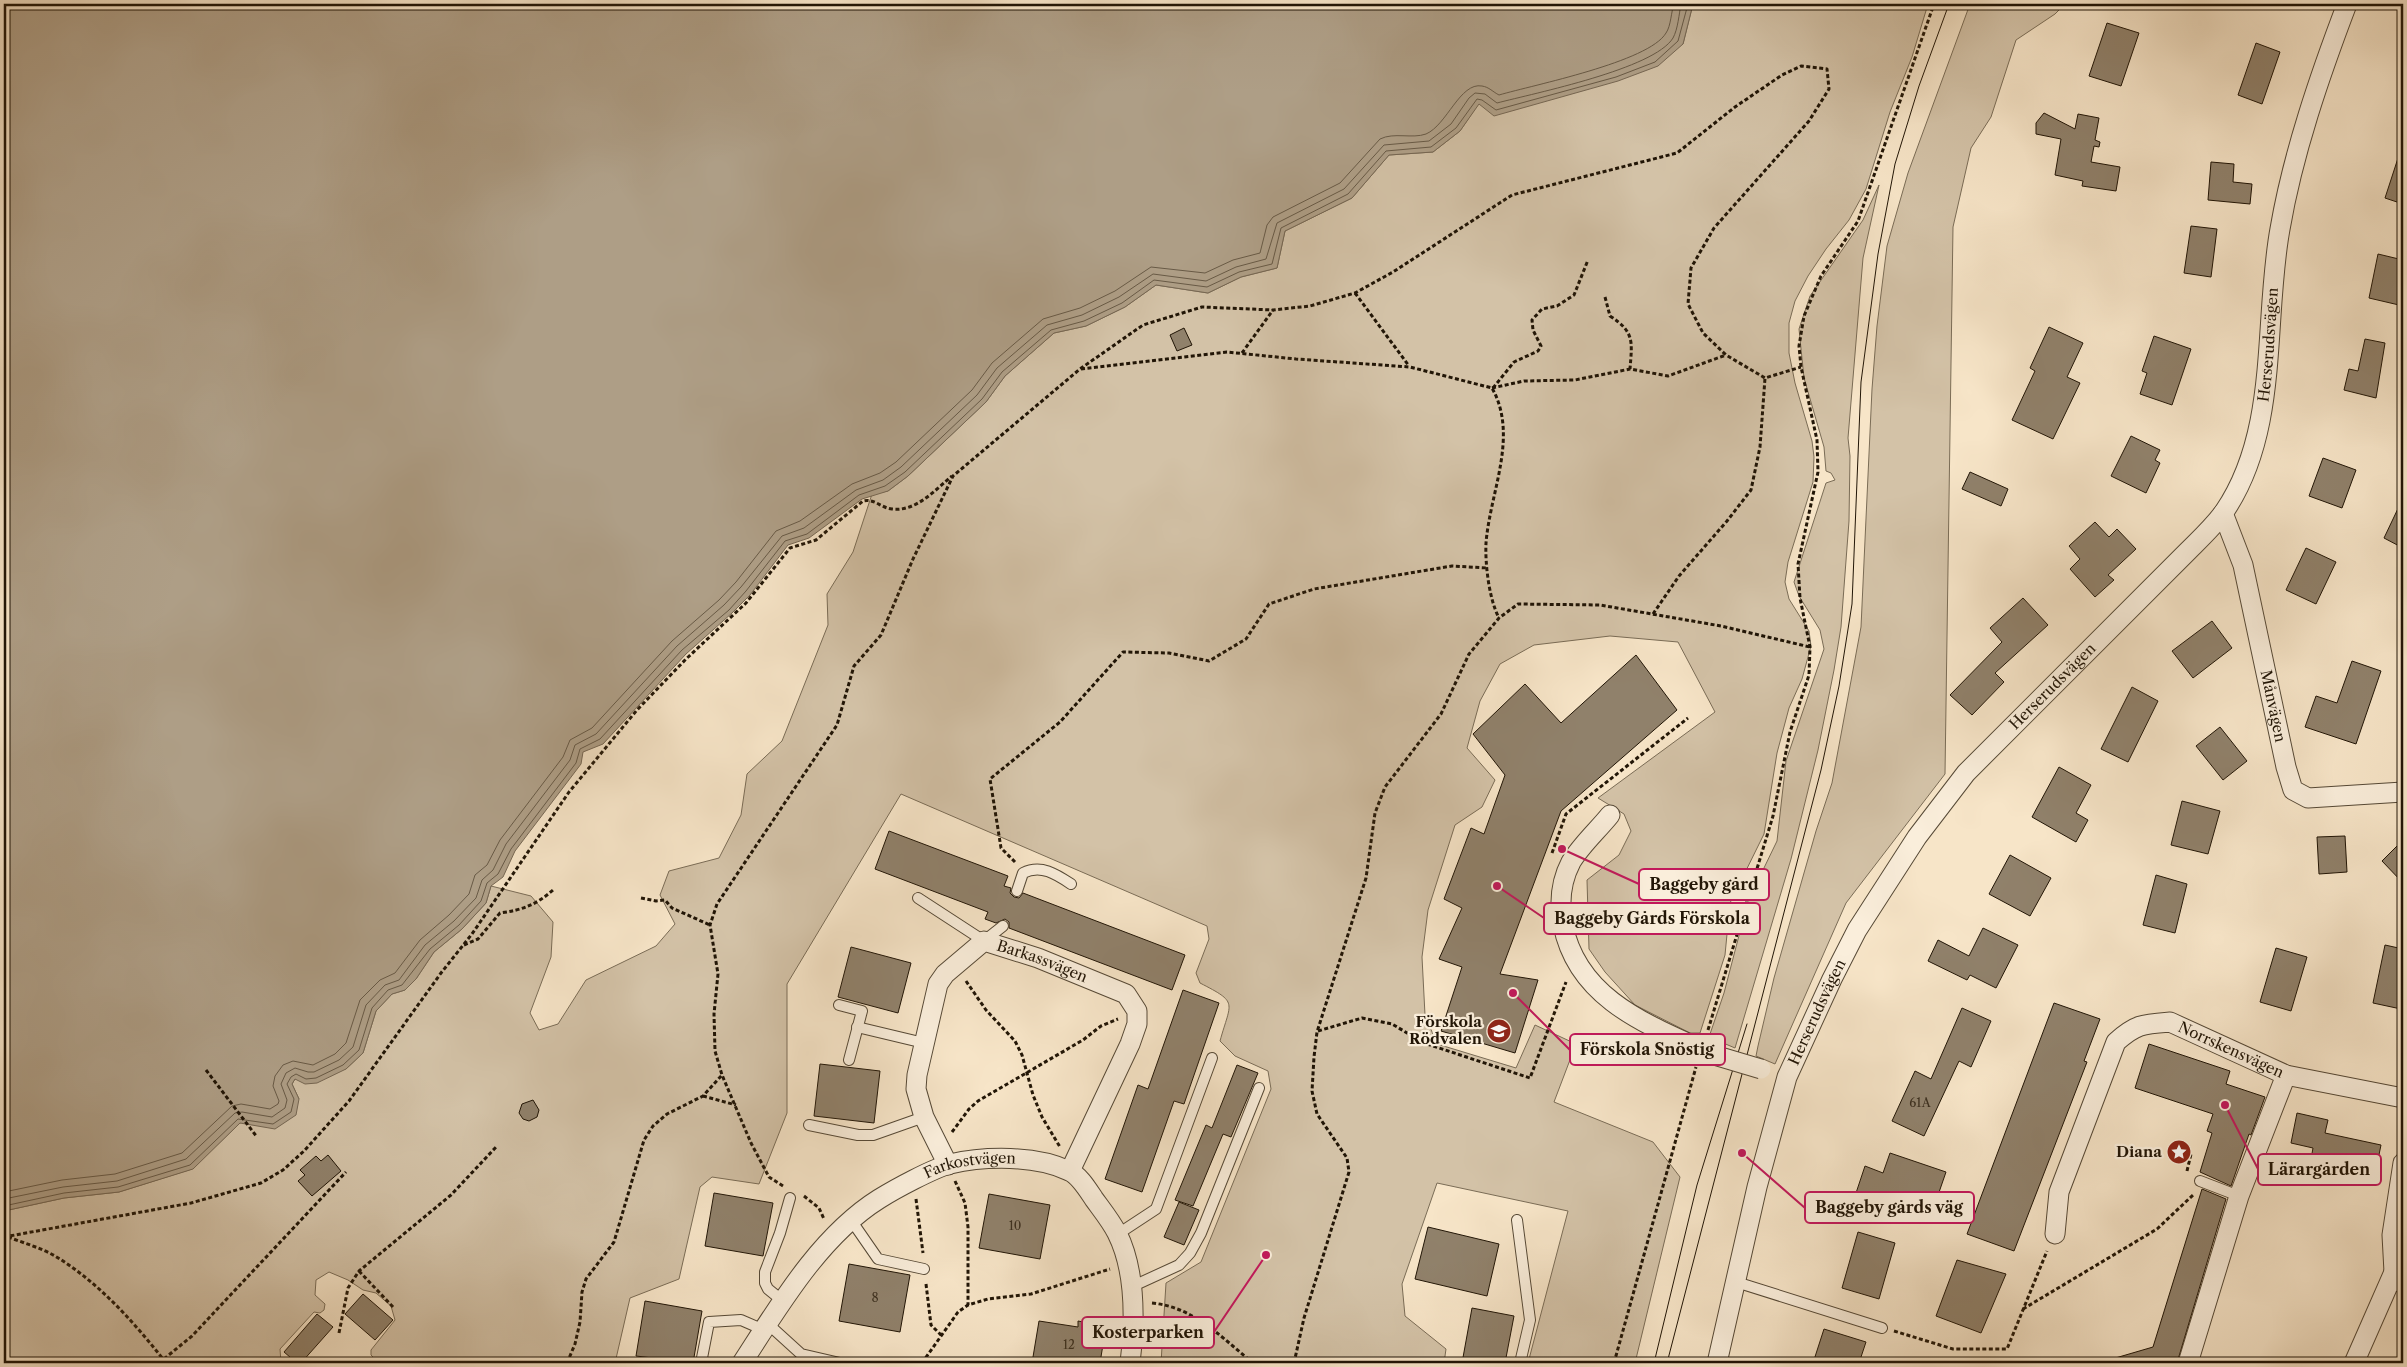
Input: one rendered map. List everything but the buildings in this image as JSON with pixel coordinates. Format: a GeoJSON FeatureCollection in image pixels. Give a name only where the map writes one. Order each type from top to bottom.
{"type":"FeatureCollection","features":[{"type":"Feature","properties":{"kind":"street","name":"Herserudsvägen"},"geometry":{"type":"LineString","coordinates":[[1717,1363],[1757,1186],[1787,1077],[1832,979],[1858,930],[1917,837],[1966,772],[1995,741],[2188,552],[2223,513],[2238,490],[2257,439],[2264,389],[2273,280],[2290,177],[2347,4]]}},
{"type":"Feature","properties":{"kind":"street","name":"Månvägen"},"geometry":{"type":"LineString","coordinates":[[2223,513],[2243,565],[2286,767],[2293,790],[2299,795],[2308,798],[2403,792]]}},
{"type":"Feature","properties":{"kind":"street"},"geometry":{"type":"LineString","coordinates":[[1610,815],[1572,862],[1563,886],[1560,910],[1564,931],[1573,956],[1594,988],[1639,1019],[1708,1052],[1787,1077]]}},
{"type":"Feature","properties":{"kind":"street","name":"Barkassvägen"},"geometry":{"type":"LineString","coordinates":[[948,1165],[924,1117],[916,1089],[916,1075],[938,984],[944,974],[957,962],[984,941],[1038,958],[1126,994],[1137,1011]]}},
{"type":"Feature","properties":{"kind":"street"},"geometry":{"type":"LineString","coordinates":[[1071,1168],[1130,1044],[1137,1024],[1137,1011]]}},
{"type":"Feature","properties":{"kind":"street","name":"Norrskensvägen"},"geometry":{"type":"LineString","coordinates":[[2055,1234],[2059,1192],[2116,1042],[2131,1028],[2170,1022],[2286,1074],[2403,1098]]}},
{"type":"Feature","properties":{"kind":"street"},"geometry":{"type":"LineString","coordinates":[[2188,1363],[2239,1196],[2286,1074]]}},
{"type":"Feature","properties":{"kind":"street","name":"Farkostvägen"},"geometry":{"type":"LineString","coordinates":[[742,1363],[832,1237],[851,1220],[879,1199],[948,1165],[986,1158],[1033,1161],[1071,1168],[1088,1189],[1118,1234],[1128,1266],[1133,1303],[1130,1363]]}},
{"type":"Feature","properties":{"kind":"street"},"geometry":{"type":"LineString","coordinates":[[2354,1363],[2399,1278],[2392,1235],[2403,1163]]}},
{"type":"Feature","properties":{"kind":"lane"},"geometry":{"type":"LineString","coordinates":[[1017,891],[1023,873],[1032,868],[1053,872],[1071,884]]}},
{"type":"Feature","properties":{"kind":"lane"},"geometry":{"type":"LineString","coordinates":[[918,898],[984,941],[1003,926]]}},
{"type":"Feature","properties":{"kind":"lane"},"geometry":{"type":"LineString","coordinates":[[839,1005],[862,1011],[849,1060]]}},
{"type":"Feature","properties":{"kind":"lane"},"geometry":{"type":"LineString","coordinates":[[857,1027],[924,1043]]}},
{"type":"Feature","properties":{"kind":"lane"},"geometry":{"type":"LineString","coordinates":[[1118,1234],[1156,1209],[1212,1058]]}},
{"type":"Feature","properties":{"kind":"lane"},"geometry":{"type":"LineString","coordinates":[[1131,1287],[1179,1266],[1190,1253],[1201,1233],[1259,1088]]}},
{"type":"Feature","properties":{"kind":"lane"},"geometry":{"type":"LineString","coordinates":[[809,1125],[858,1135],[873,1135],[924,1117]]}},
{"type":"Feature","properties":{"kind":"lane"},"geometry":{"type":"LineString","coordinates":[[2200,1181],[2239,1196]]}},
{"type":"Feature","properties":{"kind":"lane"},"geometry":{"type":"LineString","coordinates":[[784,1302],[768,1288],[765,1283],[765,1272],[794,1195]]}},
{"type":"Feature","properties":{"kind":"lane"},"geometry":{"type":"LineString","coordinates":[[851,1220],[878,1259],[924,1269]]}},
{"type":"Feature","properties":{"kind":"lane"},"geometry":{"type":"LineString","coordinates":[[1517,1220],[1530,1320],[1520,1363]]}},
{"type":"Feature","properties":{"kind":"lane"},"geometry":{"type":"LineString","coordinates":[[1736,1282],[1882,1328]]}},
{"type":"Feature","properties":{"kind":"lane"},"geometry":{"type":"LineString","coordinates":[[701,1363],[710,1322],[742,1320],[766,1327],[801,1354],[840,1363]]}},
{"type":"Feature","properties":{"kind":"path"},"geometry":{"type":"LineString","coordinates":[[1614,1363],[1708,1052],[1774,816],[1790,732],[1808,675],[1810,647],[1800,598],[1798,564],[1818,472],[1818,464],[1817,440],[1801,367],[1799,346],[1804,316],[1821,276],[1858,221],[1877,172],[1934,4]]}},
{"type":"Feature","properties":{"kind":"path"},"geometry":{"type":"LineString","coordinates":[[6,1237],[191,1203],[261,1183],[283,1170],[304,1151],[349,1101],[463,945],[569,792],[637,710],[746,603],[790,548],[816,540],[862,501],[869,499],[891,510],[913,507],[953,476],[1080,369],[1143,325],[1202,307],[1272,310],[1310,306],[1355,292],[1393,272],[1512,195],[1677,153],[1735,107],[1782,75],[1801,66],[1827,69],[1828,89],[1809,122],[1714,228],[1691,268],[1688,304],[1703,333],[1726,355],[1765,378],[1801,367]]}},
{"type":"Feature","properties":{"kind":"path"},"geometry":{"type":"LineString","coordinates":[[1492,388],[1514,362],[1538,352],[1542,346],[1533,330],[1532,320],[1542,309],[1557,306],[1574,294],[1588,260]]}},
{"type":"Feature","properties":{"kind":"path"},"geometry":{"type":"LineString","coordinates":[[1355,292],[1410,367]]}},
{"type":"Feature","properties":{"kind":"path"},"geometry":{"type":"LineString","coordinates":[[1605,297],[1610,316],[1624,325],[1632,340],[1630,369]]}},
{"type":"Feature","properties":{"kind":"path"},"geometry":{"type":"LineString","coordinates":[[1242,353],[1272,310]]}},
{"type":"Feature","properties":{"kind":"path"},"geometry":{"type":"LineString","coordinates":[[1080,369],[1227,352],[1410,367],[1492,388],[1524,381],[1575,380],[1630,369],[1668,376],[1726,355]]}},
{"type":"Feature","properties":{"kind":"path"},"geometry":{"type":"LineString","coordinates":[[1654,614],[1679,576],[1727,521],[1750,490],[1760,447],[1765,378]]}},
{"type":"Feature","properties":{"kind":"path"},"geometry":{"type":"LineString","coordinates":[[1492,388],[1500,402],[1504,446],[1486,543],[1492,603],[1499,618]]}},
{"type":"Feature","properties":{"kind":"path"},"geometry":{"type":"LineString","coordinates":[[785,1187],[769,1177],[751,1143],[722,1075],[715,1051],[714,1014],[718,974],[710,925],[717,904],[837,725],[854,666],[880,635],[953,476]]}},
{"type":"Feature","properties":{"kind":"path"},"geometry":{"type":"LineString","coordinates":[[1017,864],[1001,848],[990,779],[1060,722],[1123,652],[1169,653],[1209,660],[1246,639],[1269,604],[1305,592],[1452,566],[1488,568]]}},
{"type":"Feature","properties":{"kind":"path"},"geometry":{"type":"LineString","coordinates":[[1294,1363],[1304,1318],[1349,1172],[1347,1158],[1317,1114],[1312,1091],[1317,1032],[1366,878],[1375,813],[1386,787],[1441,714],[1469,654],[1499,618],[1518,604],[1600,605],[1721,626],[1810,647]]}},
{"type":"Feature","properties":{"kind":"path"},"geometry":{"type":"LineString","coordinates":[[1551,857],[1566,814],[1688,718]]}},
{"type":"Feature","properties":{"kind":"path"},"geometry":{"type":"LineString","coordinates":[[463,945],[478,939],[500,913],[515,912],[528,908],[542,900],[552,890]]}},
{"type":"Feature","properties":{"kind":"path"},"geometry":{"type":"LineString","coordinates":[[641,898],[665,900],[672,908],[710,925]]}},
{"type":"Feature","properties":{"kind":"path"},"geometry":{"type":"LineString","coordinates":[[1317,1032],[1362,1018],[1392,1024],[1424,1043],[1530,1078],[1566,982],[1573,956]]}},
{"type":"Feature","properties":{"kind":"path"},"geometry":{"type":"LineString","coordinates":[[957,962],[974,993],[1015,1041],[1022,1055],[1042,1117],[1071,1168]]}},
{"type":"Feature","properties":{"kind":"path"},"geometry":{"type":"LineString","coordinates":[[936,1141],[954,1130],[965,1113],[978,1101],[1083,1040],[1101,1026],[1137,1011]]}},
{"type":"Feature","properties":{"kind":"path"},"geometry":{"type":"LineString","coordinates":[[206,1070],[257,1137]]}},
{"type":"Feature","properties":{"kind":"path"},"geometry":{"type":"LineString","coordinates":[[567,1363],[575,1344],[582,1292],[586,1279],[614,1242],[644,1140],[653,1126],[667,1114],[703,1096],[722,1075]]}},
{"type":"Feature","properties":{"kind":"path"},"geometry":{"type":"LineString","coordinates":[[703,1096],[736,1105]]}},
{"type":"Feature","properties":{"kind":"path"},"geometry":{"type":"LineString","coordinates":[[339,1333],[348,1288],[359,1271],[451,1195],[497,1146]]}},
{"type":"Feature","properties":{"kind":"path"},"geometry":{"type":"LineString","coordinates":[[948,1165],[965,1202],[968,1228],[968,1305]]}},
{"type":"Feature","properties":{"kind":"path"},"geometry":{"type":"LineString","coordinates":[[159,1363],[192,1336],[346,1172]]}},
{"type":"Feature","properties":{"kind":"path"},"geometry":{"type":"LineString","coordinates":[[2022,1309],[2157,1229],[2191,1199],[2200,1181]]}},
{"type":"Feature","properties":{"kind":"path"},"geometry":{"type":"LineString","coordinates":[[794,1195],[803,1194],[819,1208],[832,1237]]}},
{"type":"Feature","properties":{"kind":"path"},"geometry":{"type":"LineString","coordinates":[[1882,1328],[1953,1349],[2007,1349],[2022,1309],[2055,1234]]}},
{"type":"Feature","properties":{"kind":"path"},"geometry":{"type":"LineString","coordinates":[[6,1237],[53,1255],[88,1279],[111,1300],[163,1359],[171,1363]]}},
{"type":"Feature","properties":{"kind":"path"},"geometry":{"type":"LineString","coordinates":[[922,1363],[958,1312],[968,1305],[988,1299],[1031,1294],[1104,1270],[1128,1266]]}},
{"type":"Feature","properties":{"kind":"path"},"geometry":{"type":"LineString","coordinates":[[359,1271],[393,1307]]}},
{"type":"Feature","properties":{"kind":"path"},"geometry":{"type":"LineString","coordinates":[[1154,1304],[1171,1306],[1200,1320],[1253,1363]]}},
{"type":"Feature","properties":{"kind":"shaded area"},"geometry":{"type":"Polygon","coordinates":[[[1693,4],[1928,4],[1912,57],[1890,112],[1866,189],[1849,220],[1808,276],[1795,301],[1789,323],[1789,353],[1795,383],[1812,441],[1814,457],[1813,482],[1788,562],[1785,582],[1789,599],[1809,631],[1811,646],[1802,679],[1789,708],[1777,753],[1764,834],[1730,903],[1725,955],[1700,1033],[1690,1033],[1635,1005],[1605,972],[1589,949],[1587,880],[1619,855],[1631,831],[1624,814],[1598,798],[1715,712],[1678,642],[1610,636],[1534,645],[1500,664],[1480,701],[1467,748],[1495,780],[1482,807],[1455,825],[1428,910],[1422,957],[1425,1015],[1437,1044],[1516,1068],[1535,1025],[1576,1044],[1554,1102],[1653,1142],[1680,1177],[1635,1363],[1528,1363],[1568,1211],[1437,1183],[1402,1284],[1405,1316],[1446,1349],[1444,1363],[1161,1363],[1166,1283],[1201,1262],[1271,1089],[1268,1071],[1235,1056],[1220,1041],[1229,1004],[1221,995],[1200,983],[1196,973],[1209,939],[1207,926],[901,794],[787,984],[787,1113],[759,1184],[712,1177],[700,1187],[679,1279],[630,1298],[615,1363],[379,1363],[371,1355],[371,1350],[395,1320],[391,1306],[376,1293],[363,1290],[348,1280],[329,1272],[316,1280],[315,1295],[325,1304],[324,1310],[320,1313],[314,1312],[280,1349],[281,1363],[4,1363],[4,1211],[64,1198],[119,1192],[192,1169],[240,1123],[299,1099],[292,1084],[295,1079],[346,1069],[363,1053],[376,1011],[392,994],[405,990],[416,979],[434,952],[462,929],[486,903],[491,886],[531,896],[553,922],[551,957],[530,1013],[539,1030],[558,1024],[586,980],[656,946],[675,924],[660,895],[669,871],[719,858],[741,815],[747,774],[782,741],[828,625],[827,594],[853,552],[872,494],[888,491],[908,476],[986,402],[1005,376],[1054,333],[1086,326],[1125,307],[1156,285],[1208,293],[1241,277],[1277,268],[1285,231],[1352,198],[1389,155],[1433,152],[1460,131],[1479,103],[1683,44],[1693,4]]]}},
{"type":"Feature","properties":{"kind":"shaded area"},"geometry":{"type":"Polygon","coordinates":[[[1970,4],[2065,4],[2055,14],[2016,40],[1991,117],[1971,148],[1953,227],[1945,774],[1846,903],[1775,1064],[1756,1056],[1774,978],[1816,831],[1832,783],[1861,627],[1872,389],[1877,326],[1887,246],[1908,173],[1970,4]]]}},
{"type":"Feature","properties":{"kind":"shaded area"},"geometry":{"type":"Polygon","coordinates":[[[1879,185],[1863,258],[1848,438],[1850,456],[1849,521],[1841,627],[1834,670],[1818,750],[1791,859],[1735,1048],[1709,1037],[1724,993],[1748,901],[1777,841],[1786,761],[1824,649],[1820,630],[1799,596],[1794,582],[1826,483],[1835,480],[1831,473],[1826,471],[1824,447],[1804,378],[1799,329],[1810,296],[1863,220],[1879,185]]]}},
{"type":"Feature","properties":{"kind":"water"},"geometry":{"type":"Polygon","coordinates":[[[4,4],[1693,4],[1683,44],[1658,66],[1618,81],[1494,116],[1479,104],[1460,131],[1433,152],[1389,155],[1352,198],[1285,231],[1277,268],[1241,277],[1208,293],[1156,285],[1125,307],[1086,326],[1054,333],[1005,376],[986,402],[908,476],[888,491],[862,499],[809,538],[788,545],[750,595],[686,654],[603,744],[583,752],[581,764],[515,851],[503,877],[491,886],[486,903],[462,929],[434,952],[416,979],[405,990],[392,994],[376,1011],[363,1053],[346,1069],[317,1083],[305,1084],[295,1079],[292,1084],[299,1099],[296,1115],[275,1129],[240,1123],[193,1169],[119,1192],[64,1198],[4,1211],[4,4]]]}},
{"type":"Feature","properties":{"kind":"tram line"},"geometry":{"type":"LineString","coordinates":[[1667,1363],[1821,770],[1839,686],[1852,604],[1861,382],[1878,254],[1895,164],[1919,86],[1949,4]]}},
{"type":"Feature","properties":{"kind":"tram line"},"geometry":{"type":"LineString","coordinates":[[1654,1363],[1697,1185],[1747,1024]]}},
{"type":"Feature","properties":{"kind":"place","name":"Baggeby gård"},"geometry":{"type":"Point","coordinates":[1562,849]}},
{"type":"Feature","properties":{"kind":"place","name":"Baggeby Gårds Förskola"},"geometry":{"type":"Point","coordinates":[1497,886]}},
{"type":"Feature","properties":{"kind":"place","name":"Förskola Snöstig"},"geometry":{"type":"Point","coordinates":[1513,993]}},
{"type":"Feature","properties":{"kind":"place","name":"Förskola Rödvalen"},"geometry":{"type":"Point","coordinates":[1499,1031]}},
{"type":"Feature","properties":{"kind":"place","name":"Lärargården"},"geometry":{"type":"Point","coordinates":[2225,1105]}},
{"type":"Feature","properties":{"kind":"place","name":"Diana"},"geometry":{"type":"Point","coordinates":[2179,1152]}},
{"type":"Feature","properties":{"kind":"place","name":"Baggeby gårds väg"},"geometry":{"type":"Point","coordinates":[1742,1153]}},
{"type":"Feature","properties":{"kind":"place","name":"Kosterparken"},"geometry":{"type":"Point","coordinates":[1266,1255]}}]}
